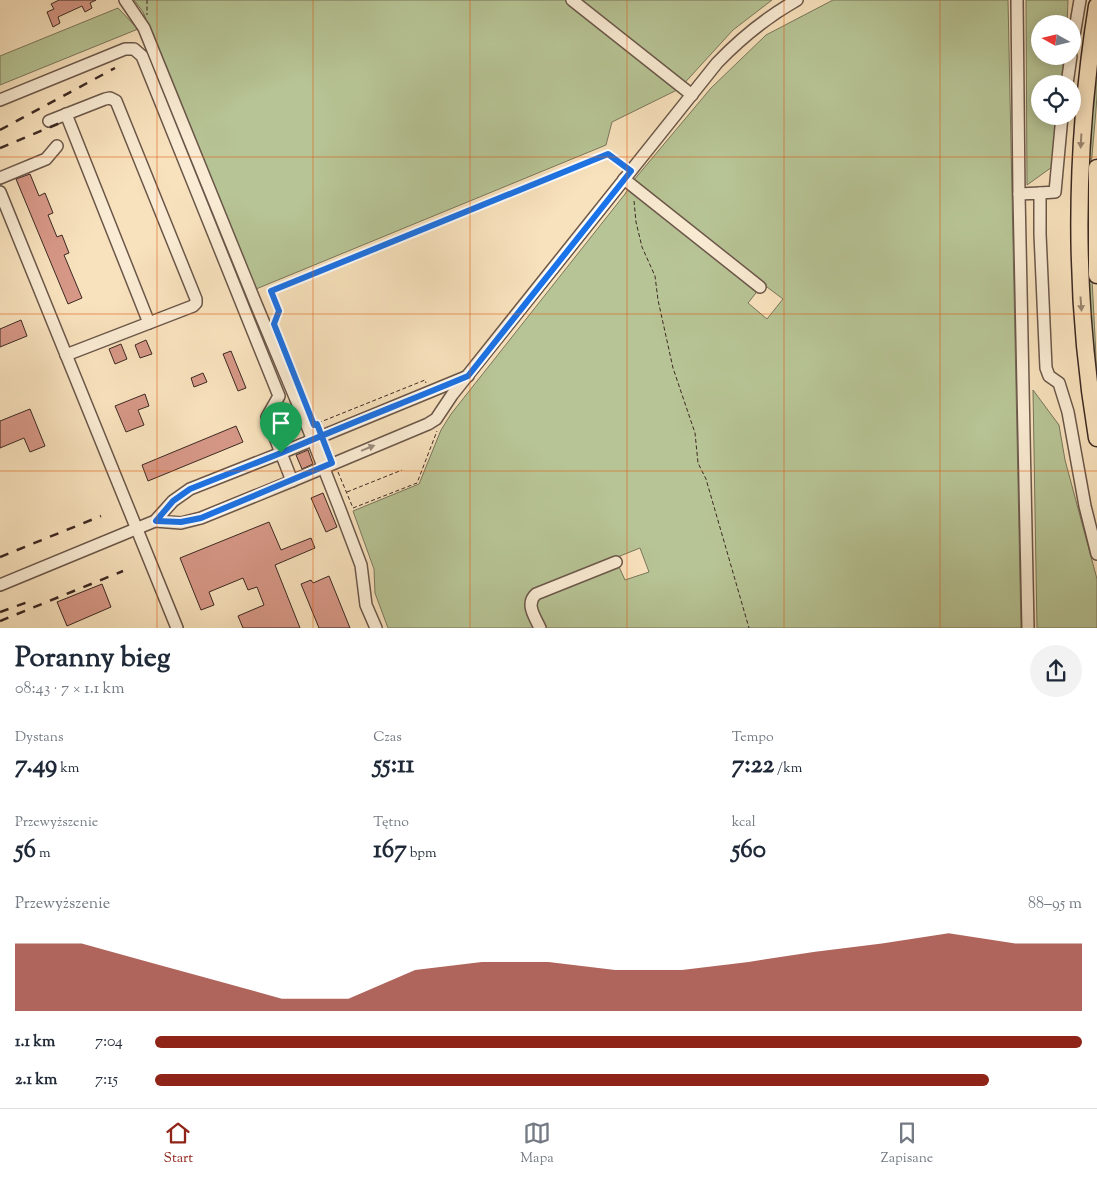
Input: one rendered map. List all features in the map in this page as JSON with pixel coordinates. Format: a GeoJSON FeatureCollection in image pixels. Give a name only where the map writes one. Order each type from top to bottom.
{"type":"FeatureCollection","features":[{"type":"Feature","properties":{"kind":"highway"},"geometry":{"type":"LineString","coordinates":[[1097,6],[1084,104],[1079,212],[1083,326],[1097,438]]}},
{"type":"Feature","properties":{"kind":"highway"},"geometry":{"type":"LineString","coordinates":[[1097,168],[1097,275]]}},
{"type":"Feature","properties":{"kind":"street"},"geometry":{"type":"LineString","coordinates":[[125,0],[144,28],[313,440],[328,465],[361,565],[366,605],[376,628]]}},
{"type":"Feature","properties":{"kind":"street"},"geometry":{"type":"LineString","coordinates":[[572,0],[692,95]]}},
{"type":"Feature","properties":{"kind":"street"},"geometry":{"type":"LineString","coordinates":[[0,585],[156,521],[181,522],[201,518],[428,424],[436,419],[452,395],[717,63],[736,43],[759,24],[797,0]]}},
{"type":"Feature","properties":{"kind":"street"},"geometry":{"type":"LineString","coordinates":[[1017,0],[1028,628]]}},
{"type":"Feature","properties":{"kind":"street"},"geometry":{"type":"LineString","coordinates":[[1077,15],[1080,0]]}},
{"type":"Feature","properties":{"kind":"street"},"geometry":{"type":"LineString","coordinates":[[0,100],[125,49],[134,49],[142,56],[279,396],[267,417],[292,481]]}},
{"type":"Feature","properties":{"kind":"street"},"geometry":{"type":"LineString","coordinates":[[49,121],[104,99],[110,98],[116,101],[196,300],[196,303],[66,356]]}},
{"type":"Feature","properties":{"kind":"street"},"geometry":{"type":"LineString","coordinates":[[66,114],[149,323]]}},
{"type":"Feature","properties":{"kind":"street"},"geometry":{"type":"LineString","coordinates":[[1019,194],[1055,192],[1061,125]]}},
{"type":"Feature","properties":{"kind":"street"},"geometry":{"type":"LineString","coordinates":[[0,178],[46,159],[57,146]]}},
{"type":"Feature","properties":{"kind":"street"},"geometry":{"type":"LineString","coordinates":[[626,178],[760,287]]}},
{"type":"Feature","properties":{"kind":"street"},"geometry":{"type":"LineString","coordinates":[[0,192],[177,628]]}},
{"type":"Feature","properties":{"kind":"street"},"geometry":{"type":"LineString","coordinates":[[1040,193],[1046,368],[1049,376],[1059,383],[1068,412],[1085,506],[1097,554]]}},
{"type":"Feature","properties":{"kind":"street"},"geometry":{"type":"LineString","coordinates":[[156,521],[173,501],[190,489],[468,376]]}},
{"type":"Feature","properties":{"kind":"street"},"geometry":{"type":"LineString","coordinates":[[540,628],[531,607],[532,598],[536,594],[616,562]]}},
{"type":"Feature","properties":{"kind":"path"},"geometry":{"type":"LineString","coordinates":[[274,324],[279,311],[271,291],[608,154],[626,178]]}},
{"type":"Feature","properties":{"kind":"path"},"geometry":{"type":"LineString","coordinates":[[636,188],[634,196],[636,222],[642,247],[655,276],[658,300],[673,368],[695,433],[698,462],[706,479],[749,628]]}},
{"type":"Feature","properties":{"kind":"path"},"geometry":{"type":"LineString","coordinates":[[314,425],[425,380],[430,392]]}},
{"type":"Feature","properties":{"kind":"path"},"geometry":{"type":"LineString","coordinates":[[328,465],[338,472],[353,508],[417,483],[438,430]]}},
{"type":"Feature","properties":{"kind":"path"},"geometry":{"type":"LineString","coordinates":[[346,492],[402,470]]}},
{"type":"Feature","properties":{"kind":"green space"},"geometry":{"type":"Polygon","coordinates":[[[134,0],[772,0],[733,30],[679,89],[612,122],[606,145],[256,289],[143,12],[134,0]]]}},
{"type":"Feature","properties":{"kind":"green space"},"geometry":{"type":"Polygon","coordinates":[[[833,0],[1008,0],[1021,628],[388,628],[375,593],[374,569],[353,511],[419,484],[441,430],[451,414],[625,194],[633,181],[711,88],[766,35],[833,0]],[[763,284],[748,303],[767,319],[783,299],[763,284]],[[640,548],[615,558],[625,580],[649,572],[640,548]]]}},
{"type":"Feature","properties":{"kind":"green space"},"geometry":{"type":"Polygon","coordinates":[[[1026,0],[1068,0],[1067,15],[1031,15],[1031,65],[1064,65],[1063,75],[1031,75],[1031,125],[1057,125],[1052,167],[1027,185],[1026,0]]]}},
{"type":"Feature","properties":{"kind":"green space"},"geometry":{"type":"Polygon","coordinates":[[[118,8],[138,29],[0,85],[0,56],[118,8]]]}},
{"type":"Feature","properties":{"kind":"green space"},"geometry":{"type":"Polygon","coordinates":[[[1097,50],[1097,95],[1090,198],[1097,403],[1085,260],[1087,140],[1097,50]]]}},
{"type":"Feature","properties":{"kind":"green space"},"geometry":{"type":"Polygon","coordinates":[[[1033,390],[1059,425],[1065,460],[1097,579],[1097,628],[1037,628],[1033,390]]]}},
{"type":"Feature","properties":{"kind":"building"},"geometry":{"type":"Polygon","coordinates":[[[59,0],[96,0],[90,3],[92,8],[85,12],[82,6],[58,17],[60,23],[53,27],[47,12],[54,9],[51,4],[59,0]]]}},
{"type":"Feature","properties":{"kind":"building"},"geometry":{"type":"Polygon","coordinates":[[[30,174],[39,196],[45,193],[53,213],[48,215],[57,237],[62,235],[69,253],[64,255],[82,298],[68,304],[16,179],[30,174]]]}},
{"type":"Feature","properties":{"kind":"building"},"geometry":{"type":"Polygon","coordinates":[[[21,320],[27,336],[0,347],[0,329],[21,320]]]}},
{"type":"Feature","properties":{"kind":"building"},"geometry":{"type":"Polygon","coordinates":[[[146,340],[152,354],[140,358],[135,345],[146,340]]]}},
{"type":"Feature","properties":{"kind":"building"},"geometry":{"type":"Polygon","coordinates":[[[121,344],[127,359],[115,364],[109,349],[121,344]]]}},
{"type":"Feature","properties":{"kind":"building"},"geometry":{"type":"Polygon","coordinates":[[[231,351],[246,388],[238,391],[223,354],[231,351]]]}},
{"type":"Feature","properties":{"kind":"building"},"geometry":{"type":"Polygon","coordinates":[[[203,373],[207,382],[194,387],[191,378],[203,373]]]}},
{"type":"Feature","properties":{"kind":"building"},"geometry":{"type":"Polygon","coordinates":[[[145,394],[149,406],[138,410],[144,425],[126,432],[115,406],[145,394]]]}},
{"type":"Feature","properties":{"kind":"building"},"geometry":{"type":"Polygon","coordinates":[[[30,409],[45,446],[30,452],[24,438],[0,448],[0,421],[30,409]]]}},
{"type":"Feature","properties":{"kind":"building"},"geometry":{"type":"Polygon","coordinates":[[[236,426],[243,442],[148,481],[142,465],[236,426]]]}},
{"type":"Feature","properties":{"kind":"building"},"geometry":{"type":"Polygon","coordinates":[[[308,450],[313,464],[302,469],[296,455],[308,450]]]}},
{"type":"Feature","properties":{"kind":"building"},"geometry":{"type":"Polygon","coordinates":[[[323,493],[337,527],[326,532],[311,498],[323,493]]]}},
{"type":"Feature","properties":{"kind":"building"},"geometry":{"type":"Polygon","coordinates":[[[269,522],[281,550],[311,538],[315,548],[275,565],[300,628],[243,628],[238,616],[264,605],[257,587],[248,590],[243,578],[209,592],[214,605],[201,610],[180,558],[269,522]]]}},
{"type":"Feature","properties":{"kind":"building"},"geometry":{"type":"Polygon","coordinates":[[[329,576],[350,628],[319,628],[301,584],[311,580],[313,583],[329,576]]]}},
{"type":"Feature","properties":{"kind":"building"},"geometry":{"type":"Polygon","coordinates":[[[102,584],[111,607],[67,626],[57,602],[102,584]]]}},
{"type":"Feature","properties":{"kind":"railway"},"geometry":{"type":"LineString","coordinates":[[0,130],[115,68]]}},
{"type":"Feature","properties":{"kind":"railway"},"geometry":{"type":"LineString","coordinates":[[0,148],[60,123]]}},
{"type":"Feature","properties":{"kind":"railway"},"geometry":{"type":"LineString","coordinates":[[0,557],[101,516]]}},
{"type":"Feature","properties":{"kind":"railway"},"geometry":{"type":"LineString","coordinates":[[0,621],[123,571]]}},
{"type":"Feature","properties":{"kind":"railway"},"geometry":{"type":"LineString","coordinates":[[0,612],[28,602]]}},
{"type":"Feature","properties":{"kind":"route"},"geometry":{"type":"LineString","coordinates":[[281,453],[190,489],[173,501],[156,521],[181,522],[201,518],[332,463],[321,436],[317,424],[314,425],[274,324],[279,311],[271,291],[608,154],[631,171],[468,376],[430,392],[351,424],[321,436],[301,444],[281,453]]}}]}
